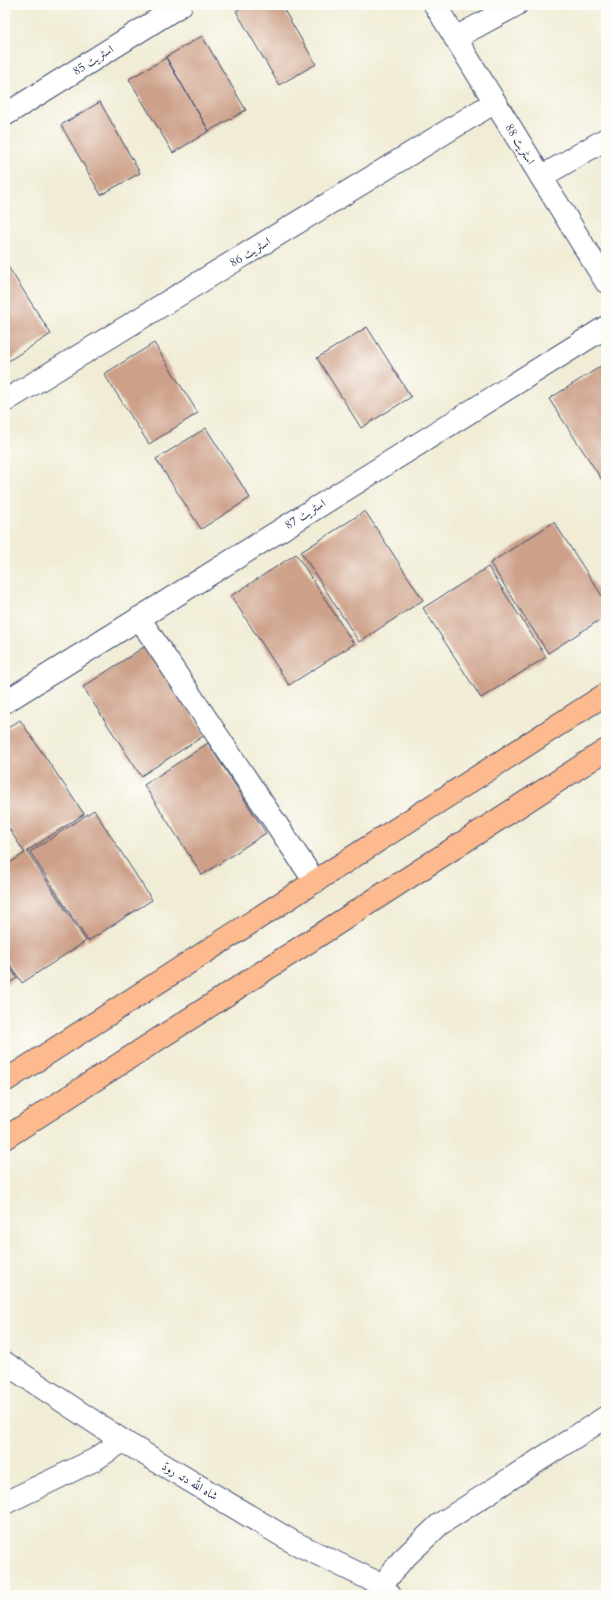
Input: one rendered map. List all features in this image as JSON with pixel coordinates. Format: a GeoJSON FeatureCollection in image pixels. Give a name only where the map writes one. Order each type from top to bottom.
{"type":"FeatureCollection","features":[{"type":"Feature","properties":{"kind":"main road"},"geometry":{"type":"LineString","coordinates":[[5,1081],[606,694]]}},
{"type":"Feature","properties":{"kind":"main road"},"geometry":{"type":"LineString","coordinates":[[5,1138],[606,750]]}},
{"type":"Feature","properties":{"kind":"street","name":"اسٹریٹ 85"},"geometry":{"type":"LineString","coordinates":[[5,115],[181,5]]}},
{"type":"Feature","properties":{"kind":"street","name":"اسٹریٹ 88"},"geometry":{"type":"LineString","coordinates":[[435,5],[606,282]]}},
{"type":"Feature","properties":{"kind":"street"},"geometry":{"type":"LineString","coordinates":[[455,38],[516,5]]}},
{"type":"Feature","properties":{"kind":"street","name":"اسٹریٹ 86"},"geometry":{"type":"LineString","coordinates":[[5,402],[495,102]]}},
{"type":"Feature","properties":{"kind":"street"},"geometry":{"type":"LineString","coordinates":[[541,177],[606,139]]}},
{"type":"Feature","properties":{"kind":"street","name":"اسٹریٹ 87"},"geometry":{"type":"LineString","coordinates":[[5,702],[606,327]]}},
{"type":"Feature","properties":{"kind":"street"},"geometry":{"type":"LineString","coordinates":[[138,618],[314,882]]}},
{"type":"Feature","properties":{"kind":"street","name":"شاہ اللہ دتہ روڈ"},"geometry":{"type":"LineString","coordinates":[[5,1363],[122,1440],[293,1542],[386,1590]]}},
{"type":"Feature","properties":{"kind":"street"},"geometry":{"type":"LineString","coordinates":[[386,1590],[402,1560],[440,1524],[606,1417]]}},
{"type":"Feature","properties":{"kind":"street"},"geometry":{"type":"LineString","coordinates":[[5,1503],[94,1460],[122,1440]]}},
{"type":"Feature","properties":{"kind":"building"},"geometry":{"type":"Polygon","coordinates":[[[246,5],[281,5],[316,64],[279,85],[236,11],[246,5]]]}},
{"type":"Feature","properties":{"kind":"building"},"geometry":{"type":"Polygon","coordinates":[[[202,36],[246,110],[209,131],[166,57],[202,36]]]}},
{"type":"Feature","properties":{"kind":"building"},"geometry":{"type":"Polygon","coordinates":[[[166,58],[209,131],[173,153],[129,79],[166,58]]]}},
{"type":"Feature","properties":{"kind":"building"},"geometry":{"type":"Polygon","coordinates":[[[100,102],[140,173],[101,195],[61,125],[100,102]]]}},
{"type":"Feature","properties":{"kind":"building"},"geometry":{"type":"Polygon","coordinates":[[[7,265],[51,334],[5,363],[5,266],[7,265]]]}},
{"type":"Feature","properties":{"kind":"building"},"geometry":{"type":"Polygon","coordinates":[[[367,327],[411,397],[361,428],[317,358],[367,327]]]}},
{"type":"Feature","properties":{"kind":"building"},"geometry":{"type":"Polygon","coordinates":[[[154,343],[198,413],[149,444],[104,374],[154,343]]]}},
{"type":"Feature","properties":{"kind":"building"},"geometry":{"type":"Polygon","coordinates":[[[606,363],[606,486],[549,399],[606,363]]]}},
{"type":"Feature","properties":{"kind":"building"},"geometry":{"type":"Polygon","coordinates":[[[206,428],[250,498],[201,529],[156,459],[206,428]]]}},
{"type":"Feature","properties":{"kind":"building"},"geometry":{"type":"Polygon","coordinates":[[[365,511],[423,600],[359,642],[301,552],[365,511]]]}},
{"type":"Feature","properties":{"kind":"building"},"geometry":{"type":"Polygon","coordinates":[[[554,522],[606,602],[606,616],[548,653],[490,563],[554,522]]]}},
{"type":"Feature","properties":{"kind":"building"},"geometry":{"type":"Polygon","coordinates":[[[296,554],[354,644],[289,685],[231,596],[296,554]]]}},
{"type":"Feature","properties":{"kind":"building"},"geometry":{"type":"Polygon","coordinates":[[[488,567],[546,657],[481,698],[423,608],[488,567]]]}},
{"type":"Feature","properties":{"kind":"building"},"geometry":{"type":"Polygon","coordinates":[[[147,645],[205,735],[141,776],[83,687],[147,645]]]}},
{"type":"Feature","properties":{"kind":"building"},"geometry":{"type":"Polygon","coordinates":[[[20,720],[84,814],[27,851],[86,941],[22,983],[5,957],[5,866],[25,853],[5,823],[5,730],[20,720]]]}},
{"type":"Feature","properties":{"kind":"building"},"geometry":{"type":"Polygon","coordinates":[[[208,743],[266,833],[202,875],[144,785],[208,743]]]}},
{"type":"Feature","properties":{"kind":"building"},"geometry":{"type":"Polygon","coordinates":[[[94,810],[152,900],[88,941],[30,852],[94,810]]]}},
{"type":"Feature","properties":{"kind":"building"},"geometry":{"type":"Polygon","coordinates":[[[5,959],[17,978],[5,986],[5,959]]]}}]}
